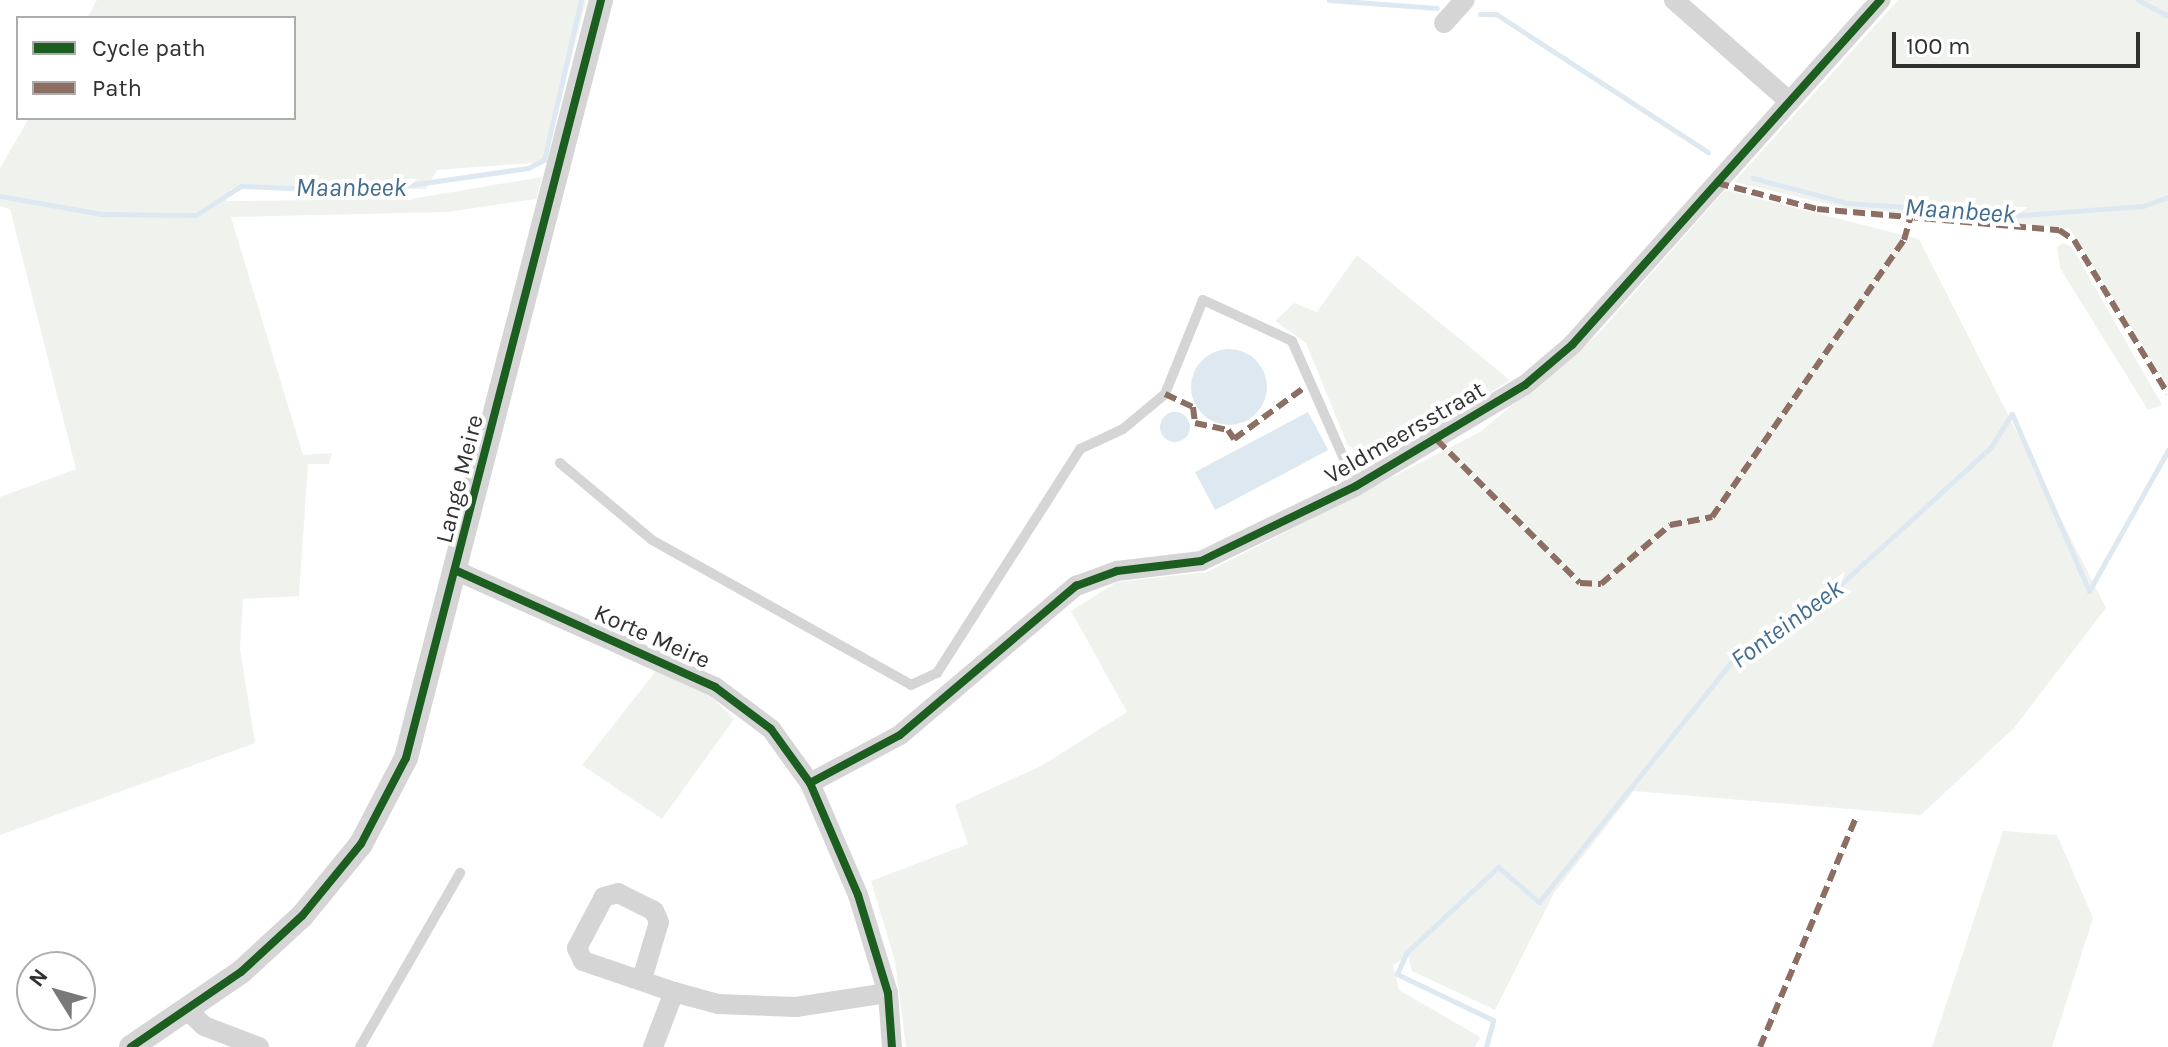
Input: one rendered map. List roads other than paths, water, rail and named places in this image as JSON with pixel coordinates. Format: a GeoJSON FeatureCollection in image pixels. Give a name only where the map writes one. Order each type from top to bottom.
{"type":"FeatureCollection","features":[{"type":"Feature","properties":{"kind":"street","name":"Lange Meire"},"geometry":{"type":"LineString","coordinates":[[131,1047],[187,1010],[273,945],[361,844],[423,712],[601,0]]}},
{"type":"Feature","properties":{"kind":"street"},"geometry":{"type":"LineString","coordinates":[[1444,23],[1465,0]]}},
{"type":"Feature","properties":{"kind":"street"},"geometry":{"type":"LineString","coordinates":[[1674,0],[1790,102]]}},
{"type":"Feature","properties":{"kind":"street","name":"Veldmeersstraat"},"geometry":{"type":"LineString","coordinates":[[810,783],[900,735],[1076,586],[1117,571],[1201,561],[1356,486],[1479,417],[1572,345],[1881,0]]}},
{"type":"Feature","properties":{"kind":"street","name":"Korte Meire"},"geometry":{"type":"LineString","coordinates":[[457,571],[715,687],[771,729],[810,783],[858,895],[888,993],[892,1047]]}},
{"type":"Feature","properties":{"kind":"street"},"geometry":{"type":"LineString","coordinates":[[642,979],[659,922],[654,911],[618,893],[604,897],[577,948],[583,961],[617,978],[642,979],[718,1004],[796,1007],[888,993]]}},
{"type":"Feature","properties":{"kind":"street"},"geometry":{"type":"LineString","coordinates":[[653,1047],[674,992]]}},
{"type":"Feature","properties":{"kind":"street"},"geometry":{"type":"LineString","coordinates":[[187,1010],[204,1026],[259,1047]]}},
{"type":"Feature","properties":{"kind":"lane"},"geometry":{"type":"LineString","coordinates":[[560,463],[652,540],[911,685],[937,673],[1080,449],[1123,429],[1165,394],[1203,300],[1292,341],[1356,486]]}},
{"type":"Feature","properties":{"kind":"lane"},"geometry":{"type":"LineString","coordinates":[[360,1047],[460,873]]}},
{"type":"Feature","properties":{"kind":"waterway","name":"Maanbeek"},"geometry":{"type":"LineString","coordinates":[[0,196],[101,214],[196,215],[241,186],[368,191],[528,168],[544,160],[581,0]]}},
{"type":"Feature","properties":{"kind":"waterway","name":"Maanbeek"},"geometry":{"type":"LineString","coordinates":[[1329,0],[1437,8]]}},
{"type":"Feature","properties":{"kind":"waterway"},"geometry":{"type":"LineString","coordinates":[[2138,0],[2168,16]]}},
{"type":"Feature","properties":{"kind":"waterway","name":"Maanbeek"},"geometry":{"type":"LineString","coordinates":[[1480,14],[1496,14],[1708,152]]}},
{"type":"Feature","properties":{"kind":"waterway","name":"Maanbeek"},"geometry":{"type":"LineString","coordinates":[[1753,178],[1847,203],[2022,215],[2143,206],[2168,197]]}},
{"type":"Feature","properties":{"kind":"waterway","name":"Fonteinbeek"},"geometry":{"type":"LineString","coordinates":[[1486,1047],[1493,1020],[1397,974],[1407,952],[1498,867],[1539,902],[1737,655],[1841,584],[1991,447],[2012,414],[2089,591],[2168,450]]}}]}
